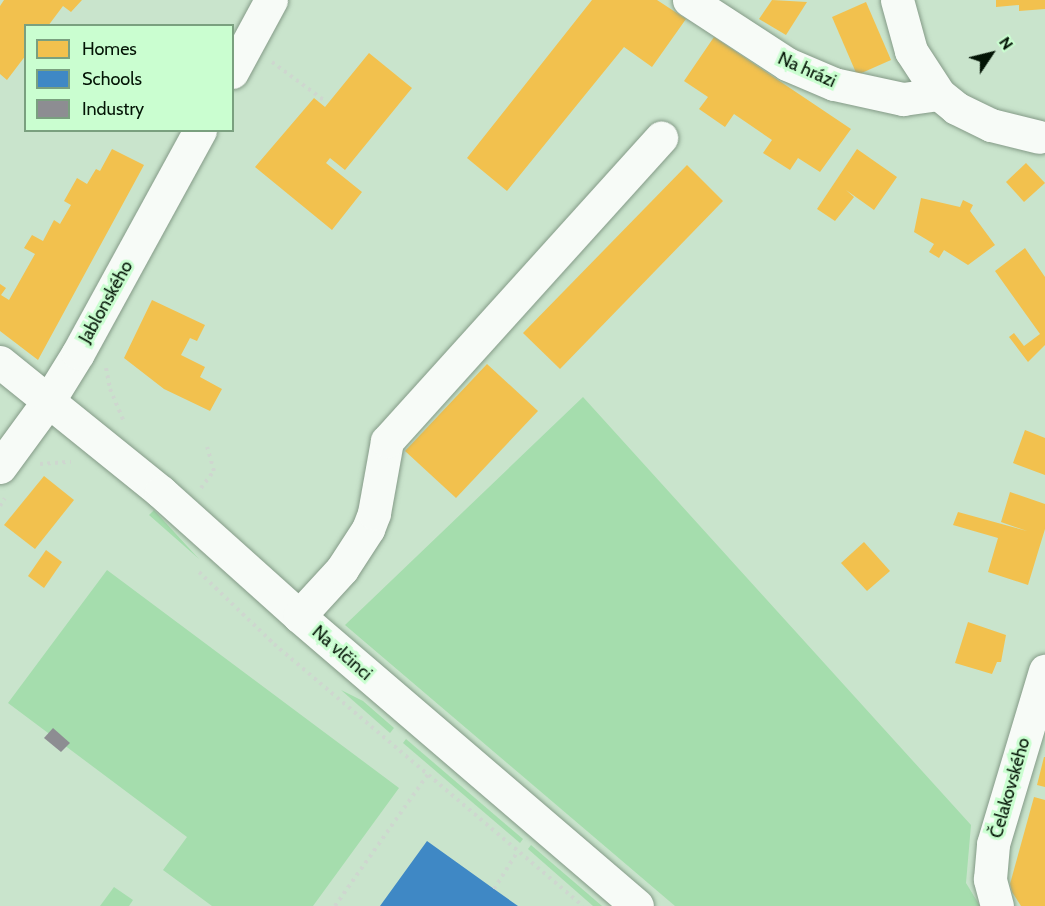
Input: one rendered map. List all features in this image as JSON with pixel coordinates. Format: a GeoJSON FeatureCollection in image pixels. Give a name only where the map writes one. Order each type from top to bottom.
{"type":"FeatureCollection","features":[{"type":"Feature","properties":{"kind":"street"},"geometry":{"type":"LineString","coordinates":[[234,68],[271,0]]}},
{"type":"Feature","properties":{"kind":"street","name":"Na hrázi"},"geometry":{"type":"LineString","coordinates":[[689,0],[787,64],[834,84],[903,99],[939,94]]}},
{"type":"Feature","properties":{"kind":"street"},"geometry":{"type":"LineString","coordinates":[[897,0],[911,51],[939,94],[956,108],[991,125],[1043,141]]}},
{"type":"Feature","properties":{"kind":"street","name":"Jablonského"},"geometry":{"type":"LineString","coordinates":[[4,481],[78,353],[199,132]]}},
{"type":"Feature","properties":{"kind":"street"},"geometry":{"type":"LineString","coordinates":[[299,616],[342,569],[368,529],[374,513],[387,441],[662,138]]}},
{"type":"Feature","properties":{"kind":"street","name":"Na vlčinci"},"geometry":{"type":"LineString","coordinates":[[0,362],[161,492],[299,616],[637,906]]}},
{"type":"Feature","properties":{"kind":"street","name":"Čelakovského"},"geometry":{"type":"LineString","coordinates":[[997,906],[990,879],[993,844],[1045,671]]}},
{"type":"Feature","properties":{"kind":"path"},"geometry":{"type":"LineString","coordinates":[[271,61],[325,101]]}},
{"type":"Feature","properties":{"kind":"path"},"geometry":{"type":"LineString","coordinates":[[107,360],[110,389],[123,419],[129,425]]}},
{"type":"Feature","properties":{"kind":"path"},"geometry":{"type":"LineString","coordinates":[[194,483],[201,489],[214,471],[207,447]]}},
{"type":"Feature","properties":{"kind":"path"},"geometry":{"type":"LineString","coordinates":[[38,465],[60,460],[80,465]]}},
{"type":"Feature","properties":{"kind":"path"},"geometry":{"type":"LineString","coordinates":[[0,506],[4,481]]}},
{"type":"Feature","properties":{"kind":"path"},"geometry":{"type":"LineString","coordinates":[[192,564],[256,628],[583,906]]}},
{"type":"Feature","properties":{"kind":"path"},"geometry":{"type":"LineString","coordinates":[[335,906],[428,774]]}},
{"type":"Feature","properties":{"kind":"path"},"geometry":{"type":"LineString","coordinates":[[494,889],[518,851]]}},
{"type":"Feature","properties":{"kind":"green space"},"geometry":{"type":"Polygon","coordinates":[[[583,397],[971,825],[966,883],[980,906],[675,906],[345,625],[583,397]]]}},
{"type":"Feature","properties":{"kind":"green space"},"geometry":{"type":"Polygon","coordinates":[[[154,510],[175,533],[199,559],[149,515],[154,510]]]}},
{"type":"Feature","properties":{"kind":"green space"},"geometry":{"type":"Polygon","coordinates":[[[107,570],[399,788],[313,906],[212,906],[163,870],[187,837],[8,703],[107,570]]]}},
{"type":"Feature","properties":{"kind":"green space"},"geometry":{"type":"Polygon","coordinates":[[[341,690],[363,701],[394,728],[390,733],[341,690]]]}},
{"type":"Feature","properties":{"kind":"green space"},"geometry":{"type":"Polygon","coordinates":[[[406,739],[523,839],[520,843],[403,743],[406,739]]]}},
{"type":"Feature","properties":{"kind":"green space"},"geometry":{"type":"Polygon","coordinates":[[[531,845],[602,906],[593,906],[528,849],[531,845]]]}},
{"type":"Feature","properties":{"kind":"green space"},"geometry":{"type":"Polygon","coordinates":[[[114,887],[133,900],[129,906],[100,906],[114,887]]]}},
{"type":"Feature","properties":{"kind":"building: Homes"},"geometry":{"type":"Polygon","coordinates":[[[4,0],[82,0],[71,12],[63,6],[50,24],[24,24],[24,58],[7,80],[0,74],[0,6],[4,0]]]}},
{"type":"Feature","properties":{"kind":"building: Homes"},"geometry":{"type":"Polygon","coordinates":[[[592,0],[657,0],[686,19],[652,67],[624,47],[507,191],[467,158],[592,0]]]}},
{"type":"Feature","properties":{"kind":"building: Homes"},"geometry":{"type":"Polygon","coordinates":[[[772,0],[807,2],[786,35],[759,19],[772,0]]]}},
{"type":"Feature","properties":{"kind":"building: Homes"},"geometry":{"type":"Polygon","coordinates":[[[996,0],[1045,0],[1045,9],[1019,11],[1019,5],[996,7],[996,0]]]}},
{"type":"Feature","properties":{"kind":"building: Homes"},"geometry":{"type":"Polygon","coordinates":[[[866,2],[891,60],[857,75],[832,17],[866,2]]]}},
{"type":"Feature","properties":{"kind":"building: Homes"},"geometry":{"type":"Polygon","coordinates":[[[714,37],[851,129],[820,172],[798,158],[790,170],[763,153],[772,140],[734,114],[725,127],[699,109],[708,97],[684,81],[714,37]]]}},
{"type":"Feature","properties":{"kind":"building: Homes"},"geometry":{"type":"Polygon","coordinates":[[[369,53],[412,88],[345,170],[330,158],[326,163],[362,192],[332,230],[255,167],[314,98],[325,107],[369,53]]]}},
{"type":"Feature","properties":{"kind":"building: Homes"},"geometry":{"type":"Polygon","coordinates":[[[112,149],[144,165],[38,360],[0,331],[0,284],[6,288],[1,295],[9,300],[35,254],[24,248],[32,235],[43,241],[54,220],[60,224],[71,205],[64,201],[77,178],[87,184],[96,169],[100,171],[112,149]]]}},
{"type":"Feature","properties":{"kind":"building: Homes"},"geometry":{"type":"Polygon","coordinates":[[[857,149],[897,177],[874,210],[846,190],[854,197],[835,221],[817,209],[857,149]]]}},
{"type":"Feature","properties":{"kind":"building: Homes"},"geometry":{"type":"Polygon","coordinates":[[[1026,163],[1045,183],[1024,202],[1006,182],[1026,163]]]}},
{"type":"Feature","properties":{"kind":"building: Homes"},"geometry":{"type":"Polygon","coordinates":[[[687,165],[723,201],[560,369],[523,333],[687,165]]]}},
{"type":"Feature","properties":{"kind":"building: Homes"},"geometry":{"type":"Polygon","coordinates":[[[921,198],[960,207],[963,200],[973,205],[970,211],[995,245],[968,265],[944,250],[939,258],[929,252],[934,244],[914,232],[921,198]]]}},
{"type":"Feature","properties":{"kind":"building: Homes"},"geometry":{"type":"Polygon","coordinates":[[[1025,248],[1045,277],[1045,345],[1028,362],[1009,337],[1014,333],[1024,346],[1040,334],[995,271],[1025,248]]]}},
{"type":"Feature","properties":{"kind":"building: Homes"},"geometry":{"type":"Polygon","coordinates":[[[152,300],[205,325],[197,341],[190,338],[181,355],[205,367],[200,377],[222,389],[210,411],[164,389],[124,358],[152,300]]]}},
{"type":"Feature","properties":{"kind":"building: Homes"},"geometry":{"type":"Polygon","coordinates":[[[487,364],[538,411],[456,498],[405,451],[487,364]]]}},
{"type":"Feature","properties":{"kind":"building: Homes"},"geometry":{"type":"Polygon","coordinates":[[[1025,430],[1045,438],[1045,475],[1013,463],[1025,430]]]}},
{"type":"Feature","properties":{"kind":"building: Homes"},"geometry":{"type":"Polygon","coordinates":[[[44,476],[74,500],[35,549],[4,525],[44,476]]]}},
{"type":"Feature","properties":{"kind":"building: Homes"},"geometry":{"type":"Polygon","coordinates":[[[1010,492],[1045,504],[1045,529],[1028,585],[988,572],[998,538],[953,525],[958,512],[1027,531],[1001,522],[1010,492]]]}},
{"type":"Feature","properties":{"kind":"building: Homes"},"geometry":{"type":"Polygon","coordinates":[[[864,542],[890,571],[867,591],[841,563],[864,542]]]}},
{"type":"Feature","properties":{"kind":"building: Homes"},"geometry":{"type":"Polygon","coordinates":[[[46,550],[62,562],[44,588],[28,576],[46,550]]]}},
{"type":"Feature","properties":{"kind":"building: Homes"},"geometry":{"type":"Polygon","coordinates":[[[968,622],[1006,635],[1001,662],[997,662],[992,674],[955,663],[968,622]]]}},
{"type":"Feature","properties":{"kind":"building: Homes"},"geometry":{"type":"Polygon","coordinates":[[[1045,757],[1045,787],[1037,785],[1045,757]]]}},
{"type":"Feature","properties":{"kind":"building: Homes"},"geometry":{"type":"Polygon","coordinates":[[[1034,797],[1045,800],[1045,906],[1021,906],[1010,884],[1034,797]]]}},
{"type":"Feature","properties":{"kind":"building: Schools"},"geometry":{"type":"Polygon","coordinates":[[[427,841],[494,889],[518,906],[380,906],[427,841]]]}},
{"type":"Feature","properties":{"kind":"building: Industry"},"geometry":{"type":"Polygon","coordinates":[[[53,728],[70,743],[61,752],[44,738],[53,728]]]}}]}
